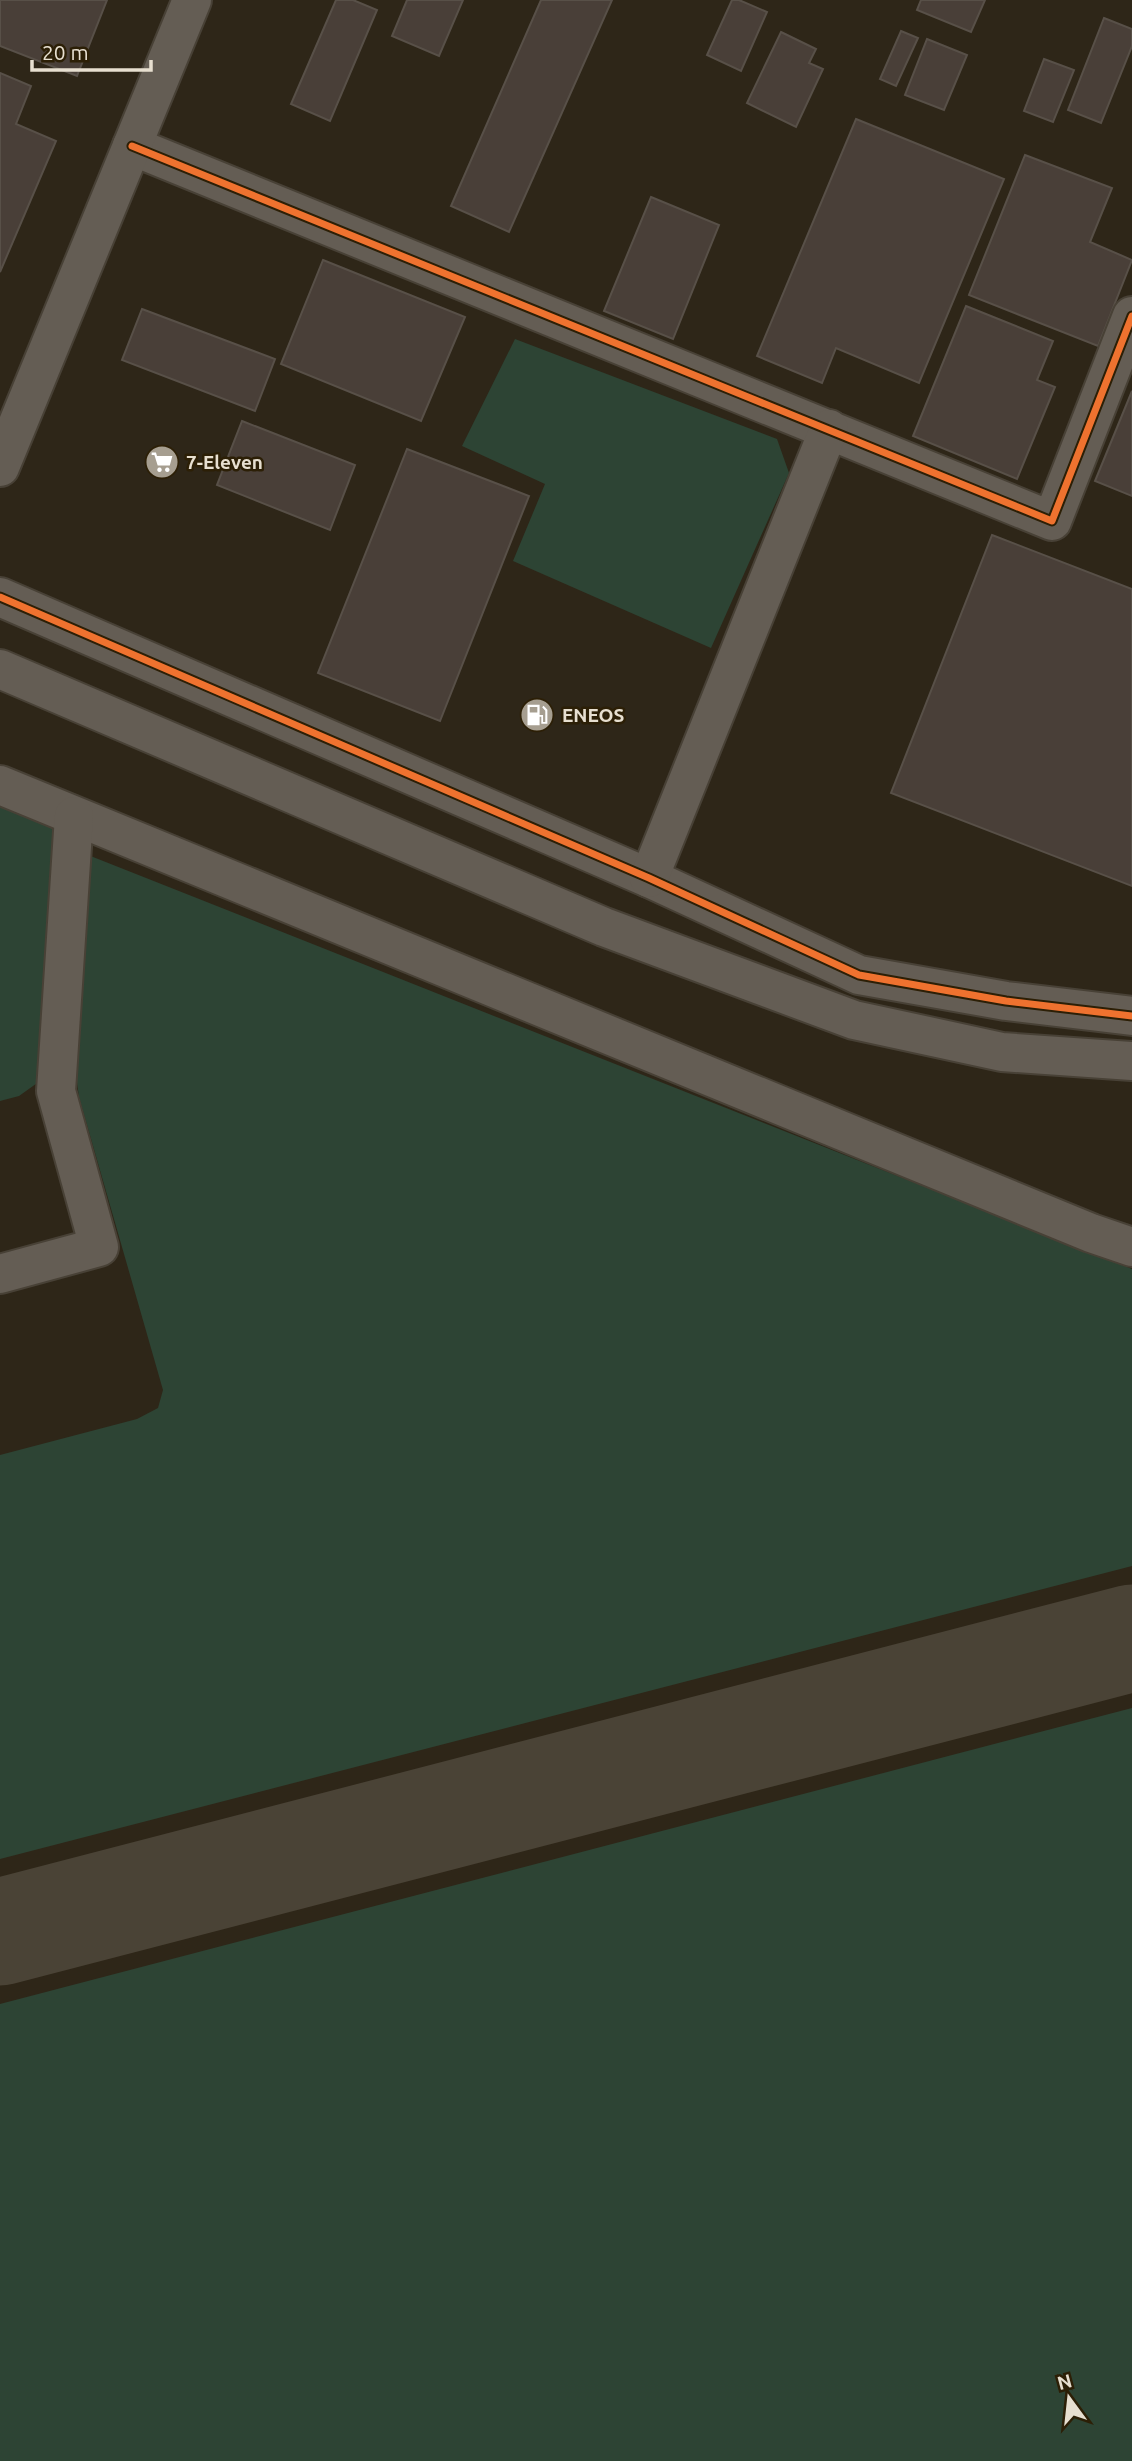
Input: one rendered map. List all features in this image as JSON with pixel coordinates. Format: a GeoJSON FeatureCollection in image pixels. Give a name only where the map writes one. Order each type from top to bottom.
{"type":"FeatureCollection","features":[{"type":"Feature","properties":{"kind":"street"},"geometry":{"type":"LineString","coordinates":[[0,467],[192,0]]}},
{"type":"Feature","properties":{"kind":"street"},"geometry":{"type":"LineString","coordinates":[[132,146],[1052,521],[1132,316]]}},
{"type":"Feature","properties":{"kind":"street"},"geometry":{"type":"LineString","coordinates":[[649,878],[829,429]]}},
{"type":"Feature","properties":{"kind":"street"},"geometry":{"type":"LineString","coordinates":[[0,597],[649,878],[859,975],[1006,1001],[1132,1016]]}},
{"type":"Feature","properties":{"kind":"street"},"geometry":{"type":"LineString","coordinates":[[0,668],[604,927],[854,1020],[1002,1052],[1132,1061]]}},
{"type":"Feature","properties":{"kind":"street"},"geometry":{"type":"LineString","coordinates":[[0,785],[860,1139],[1091,1233],[1132,1247]]}},
{"type":"Feature","properties":{"kind":"street"},"geometry":{"type":"LineString","coordinates":[[0,1274],[99,1247],[56,1091],[74,816]]}},
{"type":"Feature","properties":{"kind":"green space"},"geometry":{"type":"Polygon","coordinates":[[[515,339],[777,439],[789,473],[711,648],[513,561],[545,484],[462,446],[515,339]]]}},
{"type":"Feature","properties":{"kind":"green space"},"geometry":{"type":"Polygon","coordinates":[[[0,795],[56,822],[40,1081],[19,1096],[0,1101],[0,795]]]}},
{"type":"Feature","properties":{"kind":"green space"},"geometry":{"type":"Polygon","coordinates":[[[88,855],[1132,1269],[1132,1566],[0,1859],[0,1455],[137,1419],[158,1408],[163,1390],[79,1097],[73,1053],[88,855]]]}},
{"type":"Feature","properties":{"kind":"green space"},"geometry":{"type":"Polygon","coordinates":[[[1132,1708],[1132,2461],[0,2461],[0,2004],[1132,1708]]]}},
{"type":"Feature","properties":{"kind":"building"},"geometry":{"type":"Polygon","coordinates":[[[0,0],[107,0],[77,76],[0,46],[0,0]]]}},
{"type":"Feature","properties":{"kind":"building"},"geometry":{"type":"Polygon","coordinates":[[[336,0],[353,0],[377,10],[330,121],[291,104],[336,0]]]}},
{"type":"Feature","properties":{"kind":"building"},"geometry":{"type":"Polygon","coordinates":[[[407,0],[463,0],[439,56],[392,36],[407,0]]]}},
{"type":"Feature","properties":{"kind":"building"},"geometry":{"type":"Polygon","coordinates":[[[541,0],[612,0],[509,232],[451,206],[541,0]]]}},
{"type":"Feature","properties":{"kind":"building"},"geometry":{"type":"Polygon","coordinates":[[[732,0],[739,0],[767,12],[741,71],[707,55],[732,0]]]}},
{"type":"Feature","properties":{"kind":"building"},"geometry":{"type":"Polygon","coordinates":[[[921,0],[985,0],[971,32],[917,10],[921,0]]]}},
{"type":"Feature","properties":{"kind":"building"},"geometry":{"type":"Polygon","coordinates":[[[1104,18],[1132,29],[1132,46],[1101,123],[1068,110],[1104,18]]]}},
{"type":"Feature","properties":{"kind":"building"},"geometry":{"type":"Polygon","coordinates":[[[901,31],[918,38],[896,86],[880,79],[901,31]]]}},
{"type":"Feature","properties":{"kind":"building"},"geometry":{"type":"Polygon","coordinates":[[[781,32],[816,49],[809,63],[823,69],[796,127],[747,103],[781,32]]]}},
{"type":"Feature","properties":{"kind":"building"},"geometry":{"type":"Polygon","coordinates":[[[927,39],[967,55],[944,110],[905,95],[927,39]]]}},
{"type":"Feature","properties":{"kind":"building"},"geometry":{"type":"Polygon","coordinates":[[[1044,59],[1074,70],[1053,122],[1024,111],[1044,59]]]}},
{"type":"Feature","properties":{"kind":"building"},"geometry":{"type":"Polygon","coordinates":[[[0,73],[31,86],[16,124],[56,141],[0,272],[0,73]]]}},
{"type":"Feature","properties":{"kind":"building"},"geometry":{"type":"Polygon","coordinates":[[[856,119],[1004,179],[919,383],[836,348],[822,383],[757,356],[856,119]]]}},
{"type":"Feature","properties":{"kind":"building"},"geometry":{"type":"Polygon","coordinates":[[[1025,155],[1112,188],[1090,242],[1132,260],[1098,346],[969,295],[1025,155]]]}},
{"type":"Feature","properties":{"kind":"building"},"geometry":{"type":"Polygon","coordinates":[[[651,197],[719,225],[673,339],[604,311],[651,197]]]}},
{"type":"Feature","properties":{"kind":"building"},"geometry":{"type":"Polygon","coordinates":[[[323,260],[465,317],[421,421],[281,364],[323,260]]]}},
{"type":"Feature","properties":{"kind":"building"},"geometry":{"type":"Polygon","coordinates":[[[966,306],[1053,341],[1037,380],[1055,387],[1017,479],[913,436],[966,306]]]}},
{"type":"Feature","properties":{"kind":"building"},"geometry":{"type":"Polygon","coordinates":[[[142,309],[275,359],[255,411],[122,360],[142,309]]]}},
{"type":"Feature","properties":{"kind":"building"},"geometry":{"type":"Polygon","coordinates":[[[1132,391],[1132,496],[1095,481],[1132,391]]]}},
{"type":"Feature","properties":{"kind":"building"},"geometry":{"type":"Polygon","coordinates":[[[242,421],[355,465],[330,530],[217,485],[242,421]]]}},
{"type":"Feature","properties":{"kind":"building"},"geometry":{"type":"Polygon","coordinates":[[[407,449],[529,496],[440,721],[318,673],[407,449]]]}},
{"type":"Feature","properties":{"kind":"building"},"geometry":{"type":"Polygon","coordinates":[[[992,535],[1132,589],[1132,886],[891,793],[992,535]]]}},
{"type":"Feature","properties":{"kind":"taxiway"},"geometry":{"type":"LineString","coordinates":[[0,1932],[1132,1638]]}},
{"type":"Feature","properties":{"kind":"cycle path"},"geometry":{"type":"LineString","coordinates":[[132,146],[1052,521],[1132,316]]}},
{"type":"Feature","properties":{"kind":"cycle path"},"geometry":{"type":"LineString","coordinates":[[0,597],[649,878],[859,975],[1006,1001],[1132,1016]]}},
{"type":"Feature","properties":{"kind":"place","name":"7-Eleven"},"geometry":{"type":"Point","coordinates":[162,462]}},
{"type":"Feature","properties":{"kind":"place","name":"ENEOS"},"geometry":{"type":"Point","coordinates":[537,715]}}]}
